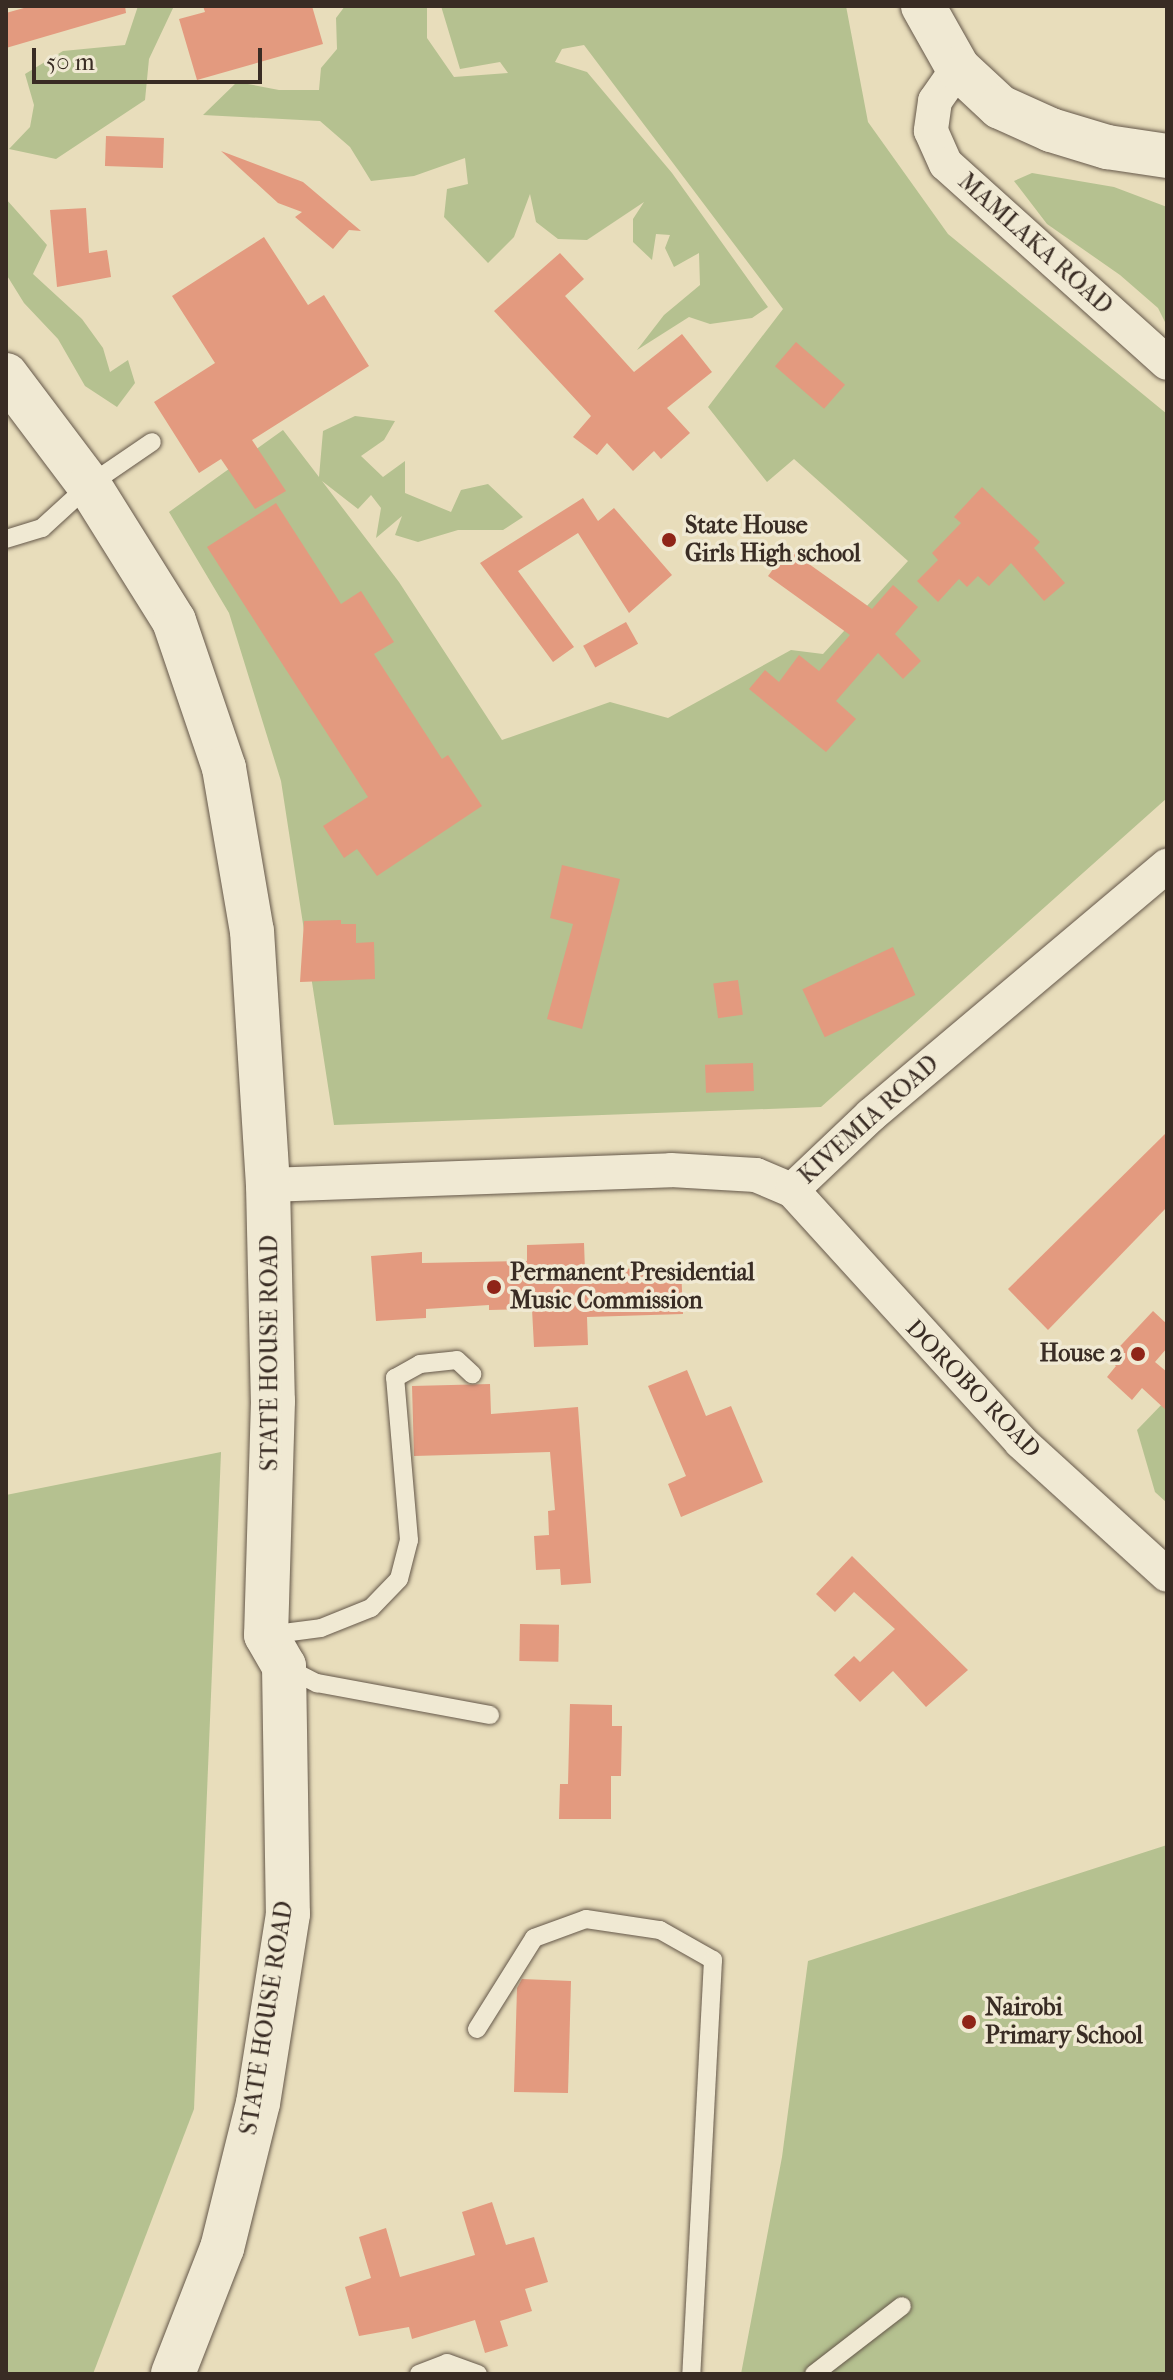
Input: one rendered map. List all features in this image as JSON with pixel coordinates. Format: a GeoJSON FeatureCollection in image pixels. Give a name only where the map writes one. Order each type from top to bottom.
{"type":"FeatureCollection","features":[{"type":"Feature","properties":{"kind":"street"},"geometry":{"type":"LineString","coordinates":[[923,6],[958,68],[1000,107],[1051,130],[1107,147],[1167,156]]}},
{"type":"Feature","properties":{"kind":"street","name":"MAMLAKA ROAD"},"geometry":{"type":"LineString","coordinates":[[958,68],[935,101],[931,131],[946,164],[1167,363]]}},
{"type":"Feature","properties":{"kind":"street","name":"STATE HOUSE ROAD"},"geometry":{"type":"LineString","coordinates":[[6,375],[89,485],[174,621],[224,768],[252,931],[268,1185],[275,1650],[288,1914],[247,2147],[222,2248],[173,2374]]}},
{"type":"Feature","properties":{"kind":"street","name":"KIVEMIA ROAD"},"geometry":{"type":"LineString","coordinates":[[268,1185],[671,1170],[756,1175],[792,1190],[871,1115],[1167,866]]}},
{"type":"Feature","properties":{"kind":"street","name":"DOROBO ROAD"},"geometry":{"type":"LineString","coordinates":[[792,1190],[1021,1442],[1167,1575]]}},
{"type":"Feature","properties":{"kind":"lane"},"geometry":{"type":"LineString","coordinates":[[6,539],[42,528],[89,485],[152,442]]}},
{"type":"Feature","properties":{"kind":"lane"},"geometry":{"type":"LineString","coordinates":[[472,1374],[457,1360],[420,1364],[395,1378],[409,1540],[399,1579],[371,1608],[275,1650],[317,1683],[490,1715]]}},
{"type":"Feature","properties":{"kind":"lane"},"geometry":{"type":"LineString","coordinates":[[477,2029],[534,1938],[586,1919],[660,1930],[713,1960],[691,2374]]}},
{"type":"Feature","properties":{"kind":"lane"},"geometry":{"type":"LineString","coordinates":[[814,2374],[902,2306]]}},
{"type":"Feature","properties":{"kind":"lane"},"geometry":{"type":"LineString","coordinates":[[419,2374],[447,2363],[478,2374]]}},
{"type":"Feature","properties":{"kind":"green space"},"geometry":{"type":"Polygon","coordinates":[[[138,6],[174,6],[149,59],[145,100],[56,159],[9,149],[30,127],[34,105],[25,74],[63,51],[125,45],[138,6]]]}},
{"type":"Feature","properties":{"kind":"green space","name":"State House Girls High school"},"geometry":{"type":"Polygon","coordinates":[[[345,6],[427,6],[427,38],[454,77],[508,73],[500,62],[460,69],[441,6],[846,6],[868,122],[948,234],[1167,414],[1167,798],[821,1107],[334,1125],[281,781],[229,613],[169,512],[283,430],[319,477],[323,431],[355,416],[395,421],[384,440],[361,456],[383,477],[405,461],[405,493],[451,512],[461,490],[488,484],[523,517],[503,530],[458,530],[418,542],[395,535],[402,516],[376,538],[381,508],[371,495],[358,509],[322,481],[399,582],[502,740],[610,702],[668,718],[791,650],[823,654],[908,561],[794,459],[767,482],[708,407],[783,309],[584,45],[562,49],[555,62],[587,72],[672,173],[768,307],[752,318],[710,324],[689,317],[637,350],[664,315],[700,285],[699,253],[674,267],[665,248],[670,235],[656,234],[652,260],[633,242],[633,219],[644,202],[587,240],[558,239],[536,222],[530,194],[514,237],[488,263],[444,217],[447,189],[468,184],[465,158],[414,176],[371,181],[350,147],[320,121],[203,115],[237,82],[279,90],[319,90],[321,68],[337,49],[336,18],[345,6]]]}},
{"type":"Feature","properties":{"kind":"green space"},"geometry":{"type":"Polygon","coordinates":[[[1032,173],[1114,187],[1167,207],[1167,326],[1158,308],[1120,275],[1047,224],[1014,181],[1032,173]]]}},
{"type":"Feature","properties":{"kind":"green space"},"geometry":{"type":"Polygon","coordinates":[[[6,199],[47,245],[33,274],[82,319],[103,348],[110,372],[128,360],[135,383],[117,407],[85,386],[58,339],[24,303],[6,274],[6,199]]]}},
{"type":"Feature","properties":{"kind":"green space"},"geometry":{"type":"Polygon","coordinates":[[[1167,1399],[1167,1503],[1155,1492],[1137,1430],[1167,1399]]]}},
{"type":"Feature","properties":{"kind":"green space"},"geometry":{"type":"Polygon","coordinates":[[[221,1452],[194,2109],[93,2374],[6,2374],[6,1495],[221,1452]]]}},
{"type":"Feature","properties":{"kind":"green space"},"geometry":{"type":"Polygon","coordinates":[[[1167,1845],[1167,2374],[741,2374],[782,2157],[808,1961],[1167,1845]]]}},
{"type":"Feature","properties":{"kind":"building"},"geometry":{"type":"Polygon","coordinates":[[[31,6],[125,6],[126,13],[6,48],[6,13],[31,6]]]}},
{"type":"Feature","properties":{"kind":"building"},"geometry":{"type":"Polygon","coordinates":[[[203,6],[312,6],[323,44],[197,80],[179,19],[205,12],[203,6]]]}},
{"type":"Feature","properties":{"kind":"building"},"geometry":{"type":"Polygon","coordinates":[[[106,136],[164,138],[163,168],[105,166],[106,136]]]}},
{"type":"Feature","properties":{"kind":"building"},"geometry":{"type":"Polygon","coordinates":[[[221,151],[303,182],[361,231],[349,230],[333,249],[295,217],[302,212],[278,203],[221,151]]]}},
{"type":"Feature","properties":{"kind":"building"},"geometry":{"type":"Polygon","coordinates":[[[86,208],[89,253],[107,250],[111,277],[57,287],[50,210],[86,208]]]}},
{"type":"Feature","properties":{"kind":"building"},"geometry":{"type":"Polygon","coordinates":[[[264,237],[308,305],[324,295],[369,366],[252,440],[286,491],[255,509],[221,459],[199,473],[154,402],[215,363],[172,296],[264,237]]]}},
{"type":"Feature","properties":{"kind":"building"},"geometry":{"type":"Polygon","coordinates":[[[560,253],[584,279],[565,296],[634,372],[682,334],[712,372],[667,408],[690,433],[661,459],[654,451],[633,471],[607,443],[597,455],[573,437],[591,416],[494,311],[560,253]]]}},
{"type":"Feature","properties":{"kind":"building"},"geometry":{"type":"Polygon","coordinates":[[[796,342],[845,385],[824,409],[775,366],[796,342]]]}},
{"type":"Feature","properties":{"kind":"building"},"geometry":{"type":"Polygon","coordinates":[[[982,487],[1040,542],[1034,548],[1065,583],[1044,601],[1011,563],[989,586],[978,576],[967,587],[959,579],[938,602],[917,581],[938,560],[932,553],[961,523],[954,517],[982,487]]]}},
{"type":"Feature","properties":{"kind":"building"},"geometry":{"type":"Polygon","coordinates":[[[583,498],[598,521],[614,508],[672,575],[629,613],[578,533],[518,571],[574,647],[553,662],[480,563],[583,498]]]}},
{"type":"Feature","properties":{"kind":"building"},"geometry":{"type":"Polygon","coordinates":[[[276,503],[341,604],[361,591],[394,642],[374,654],[442,759],[448,755],[482,806],[377,876],[357,849],[344,858],[323,826],[368,797],[207,547],[276,503]]]}},
{"type":"Feature","properties":{"kind":"building"},"geometry":{"type":"Polygon","coordinates":[[[788,549],[872,609],[893,585],[918,607],[895,634],[921,661],[903,679],[878,653],[836,701],[856,719],[826,752],[749,689],[765,670],[779,682],[799,655],[819,671],[850,635],[768,576],[788,549]]]}},
{"type":"Feature","properties":{"kind":"building"},"geometry":{"type":"Polygon","coordinates":[[[626,622],[638,644],[595,668],[583,646],[626,622]]]}},
{"type":"Feature","properties":{"kind":"building"},"geometry":{"type":"Polygon","coordinates":[[[562,865],[620,879],[582,1029],[547,1019],[573,924],[550,918],[562,865]]]}},
{"type":"Feature","properties":{"kind":"building"},"geometry":{"type":"Polygon","coordinates":[[[341,920],[341,924],[356,924],[356,943],[374,942],[375,979],[300,982],[304,921],[341,920]]]}},
{"type":"Feature","properties":{"kind":"building"},"geometry":{"type":"Polygon","coordinates":[[[893,947],[915,995],[825,1037],[802,989],[893,947]]]}},
{"type":"Feature","properties":{"kind":"building"},"geometry":{"type":"Polygon","coordinates":[[[738,980],[743,1015],[718,1018],[713,983],[738,980]]]}},
{"type":"Feature","properties":{"kind":"building"},"geometry":{"type":"Polygon","coordinates":[[[753,1063],[754,1091],[706,1093],[705,1065],[753,1063]]]}},
{"type":"Feature","properties":{"kind":"building"},"geometry":{"type":"Polygon","coordinates":[[[1167,1132],[1167,1207],[1048,1330],[1008,1289],[1167,1132]]]}},
{"type":"Feature","properties":{"kind":"building"},"geometry":{"type":"Polygon","coordinates":[[[584,1243],[585,1270],[681,1267],[683,1314],[587,1317],[588,1345],[534,1347],[532,1309],[489,1310],[489,1305],[426,1309],[426,1318],[376,1321],[371,1256],[422,1252],[422,1263],[527,1261],[527,1245],[584,1243]]]}},
{"type":"Feature","properties":{"kind":"building","name":"House 2"},"geometry":{"type":"Polygon","coordinates":[[[1153,1311],[1167,1324],[1167,1348],[1155,1362],[1167,1372],[1167,1411],[1142,1388],[1132,1400],[1107,1377],[1116,1366],[1108,1359],[1153,1311]]]}},
{"type":"Feature","properties":{"kind":"building"},"geometry":{"type":"Polygon","coordinates":[[[687,1370],[706,1416],[731,1406],[763,1482],[681,1517],[668,1484],[686,1476],[648,1386],[687,1370]]]}},
{"type":"Feature","properties":{"kind":"building"},"geometry":{"type":"Polygon","coordinates":[[[490,1384],[491,1414],[578,1407],[591,1583],[561,1585],[560,1569],[536,1570],[534,1536],[549,1535],[548,1511],[555,1510],[550,1452],[414,1456],[412,1386],[490,1384]]]}},
{"type":"Feature","properties":{"kind":"building"},"geometry":{"type":"Polygon","coordinates":[[[852,1556],[968,1670],[926,1707],[893,1671],[860,1702],[834,1675],[854,1656],[860,1662],[895,1629],[854,1592],[835,1612],[816,1594],[852,1556]]]}},
{"type":"Feature","properties":{"kind":"building"},"geometry":{"type":"Polygon","coordinates":[[[520,1624],[559,1625],[558,1662],[519,1661],[520,1624]]]}},
{"type":"Feature","properties":{"kind":"building"},"geometry":{"type":"Polygon","coordinates":[[[570,1704],[612,1705],[612,1726],[622,1726],[621,1776],[611,1776],[611,1819],[559,1819],[560,1784],[568,1784],[570,1704]]]}},
{"type":"Feature","properties":{"kind":"building"},"geometry":{"type":"Polygon","coordinates":[[[522,1979],[571,1981],[568,2093],[514,2092],[517,1988],[522,1979]]]}},
{"type":"Feature","properties":{"kind":"building"},"geometry":{"type":"Polygon","coordinates":[[[492,2202],[506,2245],[534,2237],[548,2282],[525,2289],[532,2311],[500,2321],[508,2346],[485,2353],[475,2320],[412,2339],[409,2327],[359,2336],[345,2287],[371,2278],[359,2237],[386,2228],[400,2277],[475,2255],[462,2212],[492,2202]]]}},
{"type":"Feature","properties":{"kind":"place","name":"State House Girls High school"},"geometry":{"type":"Point","coordinates":[669,540]}},
{"type":"Feature","properties":{"kind":"place","name":"Permanent Presidential Music Commission"},"geometry":{"type":"Point","coordinates":[494,1287]}},
{"type":"Feature","properties":{"kind":"place","name":"House 2"},"geometry":{"type":"Point","coordinates":[1138,1354]}},
{"type":"Feature","properties":{"kind":"place","name":"Nairobi Primary School"},"geometry":{"type":"Point","coordinates":[969,2022]}}]}
